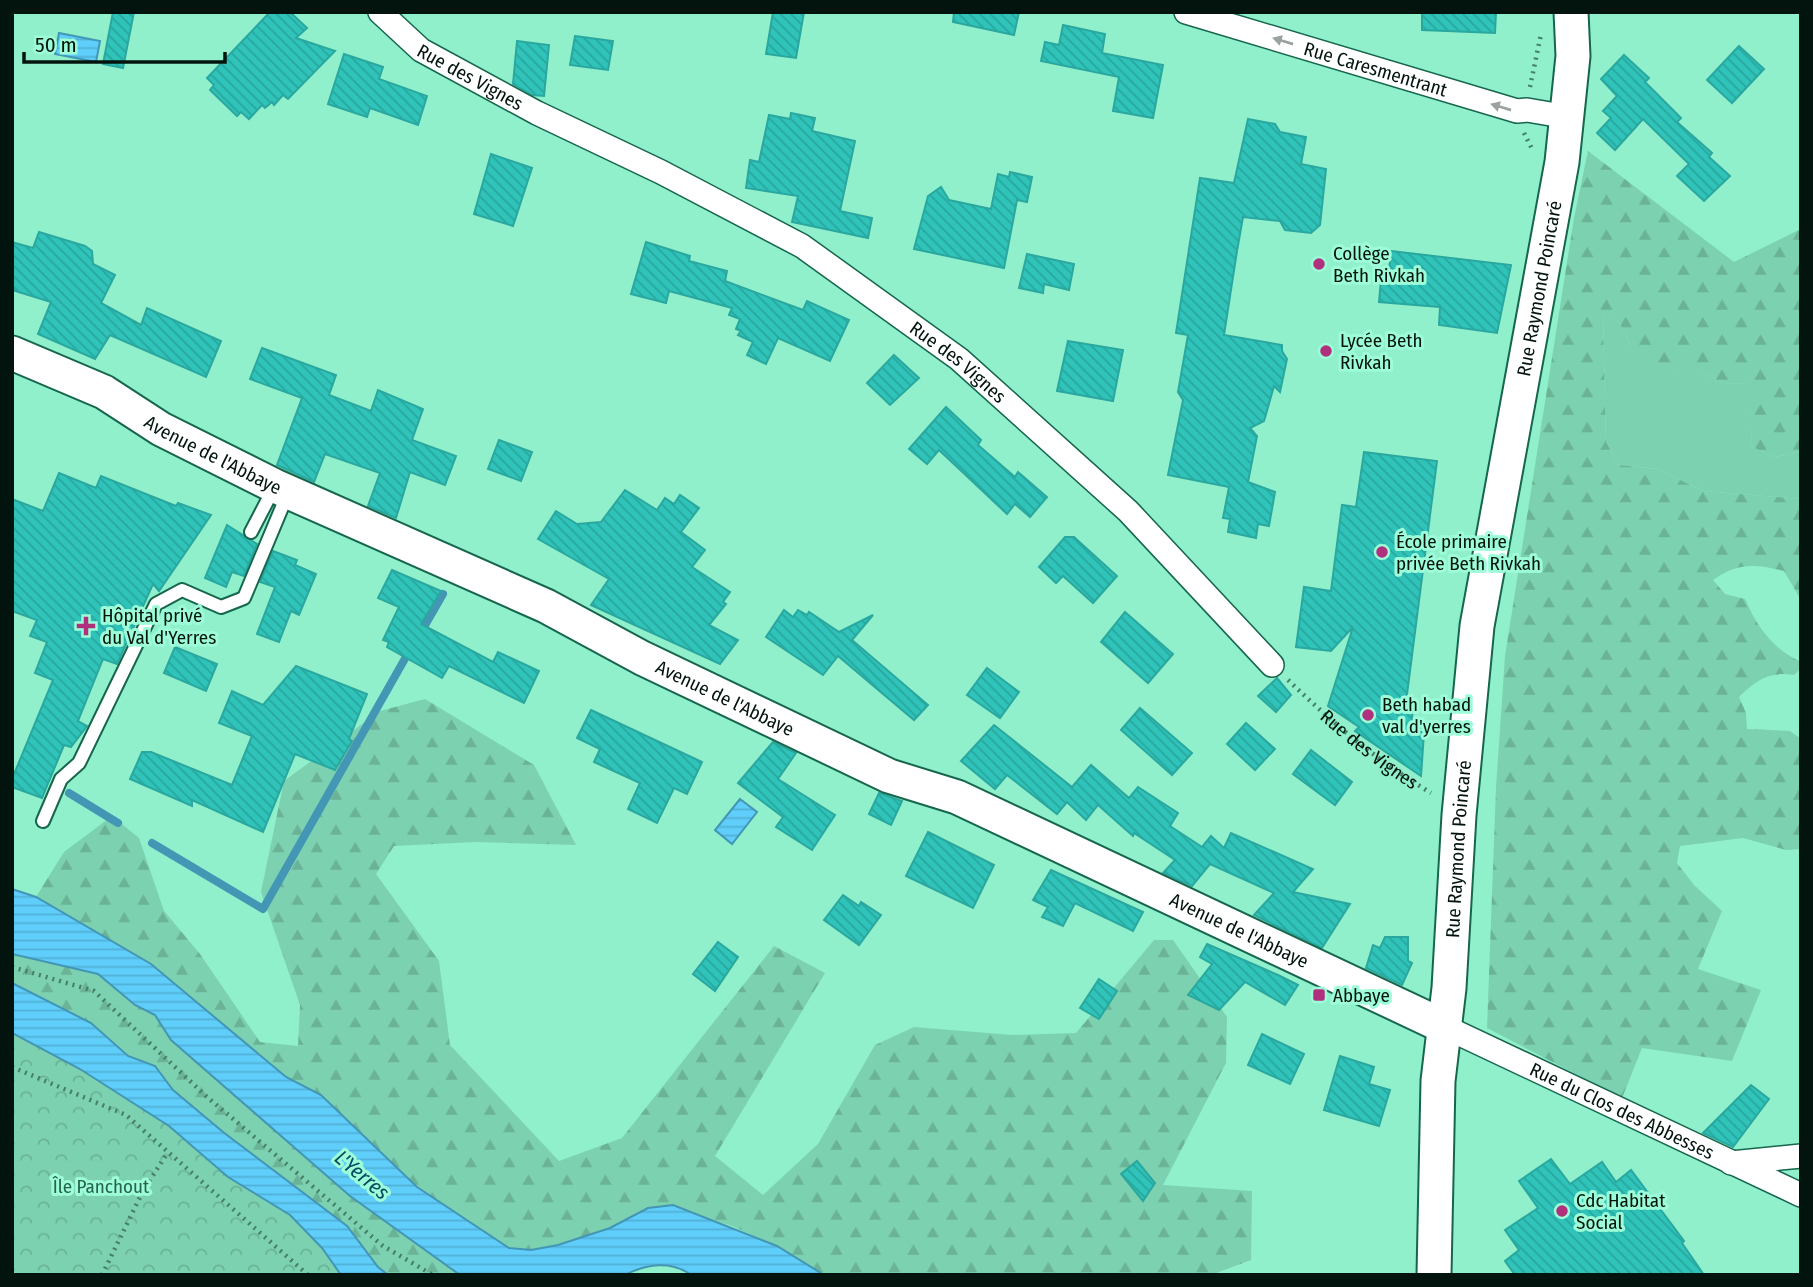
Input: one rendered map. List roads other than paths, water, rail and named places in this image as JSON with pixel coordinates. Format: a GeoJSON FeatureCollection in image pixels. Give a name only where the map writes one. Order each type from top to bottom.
{"type":"FeatureCollection","features":[{"type":"Feature","properties":{"kind":"street","name":"Rue des Vignes"},"geometry":{"type":"LineString","coordinates":[[380,12],[421,50],[537,113],[661,172],[802,246],[959,359],[1128,511],[1272,665]]}},
{"type":"Feature","properties":{"kind":"street","name":"Rue Caresmentrant"},"geometry":{"type":"LineString","coordinates":[[1186,12],[1517,111],[1527,110],[1568,117]]}},
{"type":"Feature","properties":{"kind":"street","name":"Rue Raymond Poincaré"},"geometry":{"type":"LineString","coordinates":[[1434,1275],[1438,1081],[1449,988],[1459,815],[1477,626],[1557,191],[1568,117],[1573,56],[1571,12]]}},
{"type":"Feature","properties":{"kind":"street","name":"Avenue de l'Abbaye"},"geometry":{"type":"LineString","coordinates":[[12,353],[104,392],[162,429],[281,489],[546,606],[642,658],[888,776],[957,797],[1443,1026]]}},
{"type":"Feature","properties":{"kind":"street","name":"Rue du Clos des Abbesses"},"geometry":{"type":"LineString","coordinates":[[1443,1026],[1801,1195]]}},
{"type":"Feature","properties":{"kind":"street"},"geometry":{"type":"LineString","coordinates":[[1731,1163],[1801,1156]]}},
{"type":"Feature","properties":{"kind":"lane"},"geometry":{"type":"LineString","coordinates":[[251,532],[281,489]]}},
{"type":"Feature","properties":{"kind":"lane"},"geometry":{"type":"LineString","coordinates":[[43,821],[61,779],[79,763],[156,604],[182,590],[221,607],[244,598],[281,489]]}},
{"type":"Feature","properties":{"kind":"water"},"geometry":{"type":"Polygon","coordinates":[[[59,33],[100,41],[96,62],[55,54],[59,33]]]}},
{"type":"Feature","properties":{"kind":"water"},"geometry":{"type":"Polygon","coordinates":[[[740,799],[757,812],[732,844],[715,830],[740,799]]]}},
{"type":"Feature","properties":{"kind":"water","name":"L'Yerres"},"geometry":{"type":"Polygon","coordinates":[[[12,889],[36,897],[151,964],[286,1077],[321,1095],[417,1187],[509,1248],[531,1250],[558,1245],[610,1228],[648,1208],[673,1205],[777,1246],[824,1275],[691,1275],[675,1267],[658,1265],[625,1275],[460,1275],[350,1196],[171,1040],[155,1015],[135,1005],[98,974],[12,954],[12,889]]]}},
{"type":"Feature","properties":{"kind":"water"},"geometry":{"type":"Polygon","coordinates":[[[12,983],[91,1023],[128,1056],[155,1066],[173,1090],[223,1132],[347,1226],[378,1267],[388,1275],[341,1275],[322,1248],[290,1215],[228,1177],[169,1126],[80,1069],[12,1033],[12,983]]]}},
{"type":"Feature","properties":{"kind":"waterway"},"geometry":{"type":"LineString","coordinates":[[420,634],[443,594]]}},
{"type":"Feature","properties":{"kind":"waterway"},"geometry":{"type":"LineString","coordinates":[[152,843],[263,909],[411,648]]}},
{"type":"Feature","properties":{"kind":"waterway"},"geometry":{"type":"LineString","coordinates":[[69,793],[118,823]]}},
{"type":"Feature","properties":{"kind":"place","name":"Collège Beth Rivkah"},"geometry":{"type":"Point","coordinates":[1319,264]}},
{"type":"Feature","properties":{"kind":"place","name":"Lycée Beth Rivkah"},"geometry":{"type":"Point","coordinates":[1326,351]}},
{"type":"Feature","properties":{"kind":"place","name":"École primaire privée Beth Rivkah"},"geometry":{"type":"Point","coordinates":[1382,552]}},
{"type":"Feature","properties":{"kind":"place","name":"Hôpital privé du Val d'Yerres"},"geometry":{"type":"Point","coordinates":[86,626]}},
{"type":"Feature","properties":{"kind":"place","name":"Beth habad val d'yerres"},"geometry":{"type":"Point","coordinates":[1368,715]}},
{"type":"Feature","properties":{"kind":"place","name":"Abbaye"},"geometry":{"type":"Point","coordinates":[1319,995]}},
{"type":"Feature","properties":{"kind":"place","name":"Cdc Habitat Social"},"geometry":{"type":"Point","coordinates":[1562,1211]}},
{"type":"Feature","properties":{"kind":"park label","name":"Île Panchout"},"geometry":{"type":"Point","coordinates":[101,1186]}}]}
